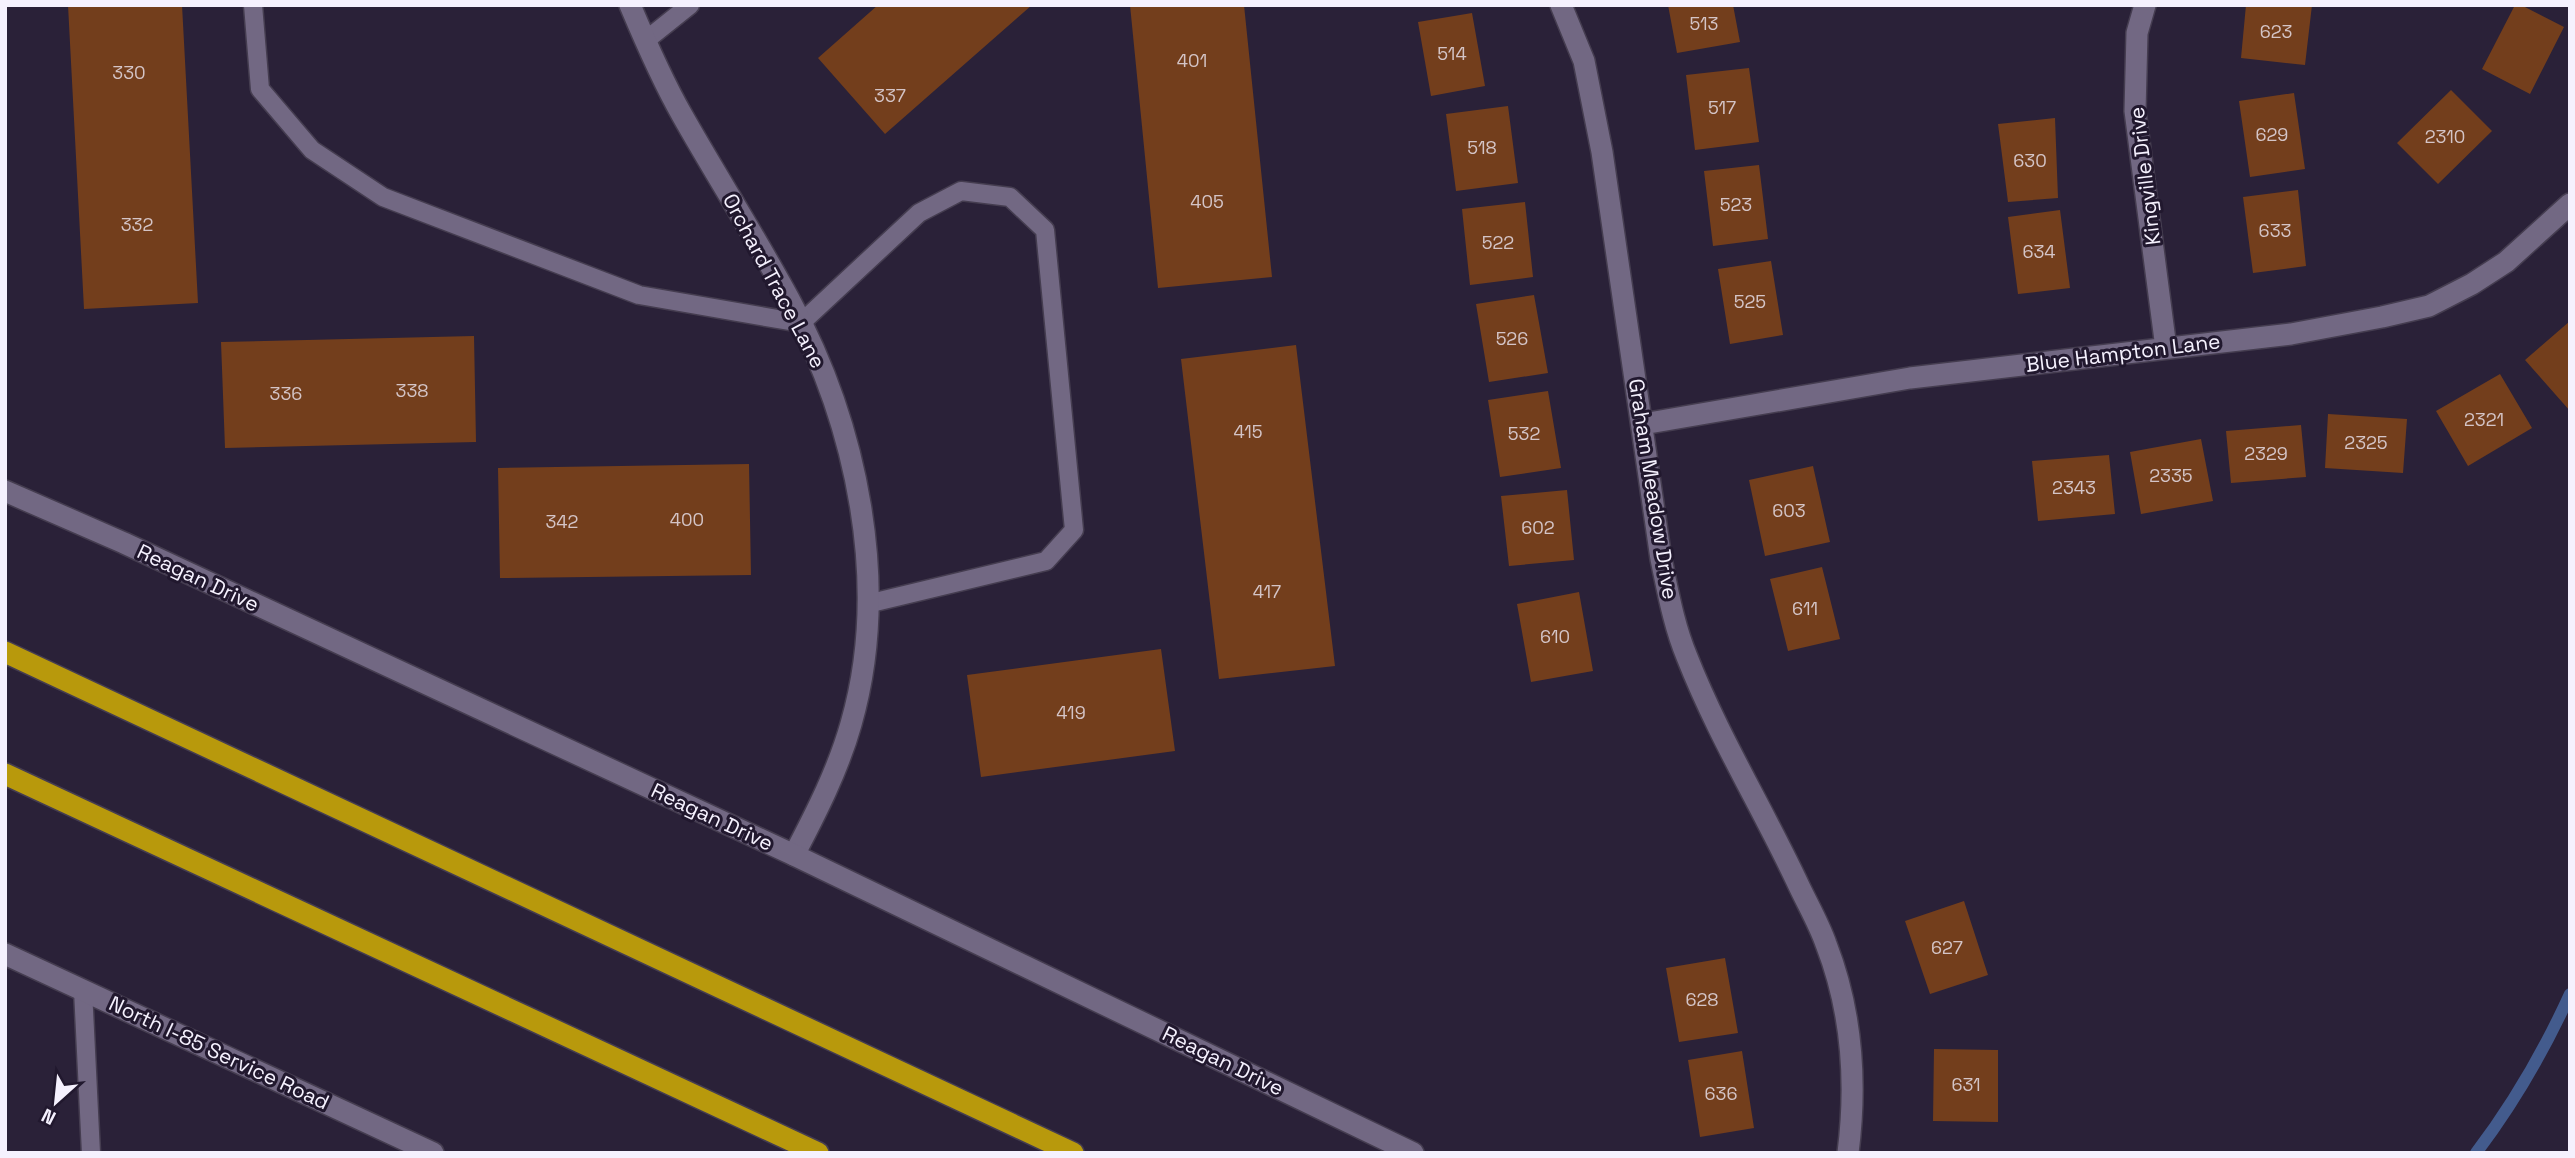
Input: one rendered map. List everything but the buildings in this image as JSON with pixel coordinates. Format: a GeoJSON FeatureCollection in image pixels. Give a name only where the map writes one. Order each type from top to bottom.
{"type":"FeatureCollection","features":[{"type":"Feature","properties":{"kind":"highway"},"geometry":{"type":"LineString","coordinates":[[5,652],[1073,1153]]}},
{"type":"Feature","properties":{"kind":"highway"},"geometry":{"type":"LineString","coordinates":[[5,774],[818,1153]]}},
{"type":"Feature","properties":{"kind":"street","name":"Orchard Trace Lane"},"geometry":{"type":"LineString","coordinates":[[630,5],[682,114],[801,323],[827,378],[852,460],[866,544],[865,649],[851,723],[828,788],[794,855]]}},
{"type":"Feature","properties":{"kind":"street","name":"Graham Meadow Drive"},"geometry":{"type":"LineString","coordinates":[[1561,5],[1584,61],[1602,152],[1661,559],[1674,617],[1685,654],[1703,696],[1821,930],[1838,978],[1847,1019],[1853,1069],[1853,1115],[1848,1153]]}},
{"type":"Feature","properties":{"kind":"street","name":"Kingville Drive"},"geometry":{"type":"LineString","coordinates":[[2145,5],[2137,33],[2135,111],[2166,348]]}},
{"type":"Feature","properties":{"kind":"street","name":"Blue Hampton Lane"},"geometry":{"type":"LineString","coordinates":[[1643,424],[1910,378],[2291,334],[2429,306],[2472,284],[2506,262],[2570,204]]}},
{"type":"Feature","properties":{"kind":"street","name":"Reagan Drive"},"geometry":{"type":"LineString","coordinates":[[5,491],[124,543],[794,855],[1413,1153]]}},
{"type":"Feature","properties":{"kind":"street","name":"North I-85 Service Road"},"geometry":{"type":"LineString","coordinates":[[5,954],[433,1153]]}},
{"type":"Feature","properties":{"kind":"lane"},"geometry":{"type":"LineString","coordinates":[[253,5],[260,89],[312,150],[383,197],[639,295],[801,323],[919,213],[961,191],[1010,198],[1045,230],[1074,530],[1046,561],[867,604]]}},
{"type":"Feature","properties":{"kind":"lane"},"geometry":{"type":"LineString","coordinates":[[645,41],[690,5]]}},
{"type":"Feature","properties":{"kind":"lane"},"geometry":{"type":"LineString","coordinates":[[83,990],[91,1153]]}},
{"type":"Feature","properties":{"kind":"waterway"},"geometry":{"type":"LineString","coordinates":[[2476,1153],[2528,1076],[2570,994]]}}]}
